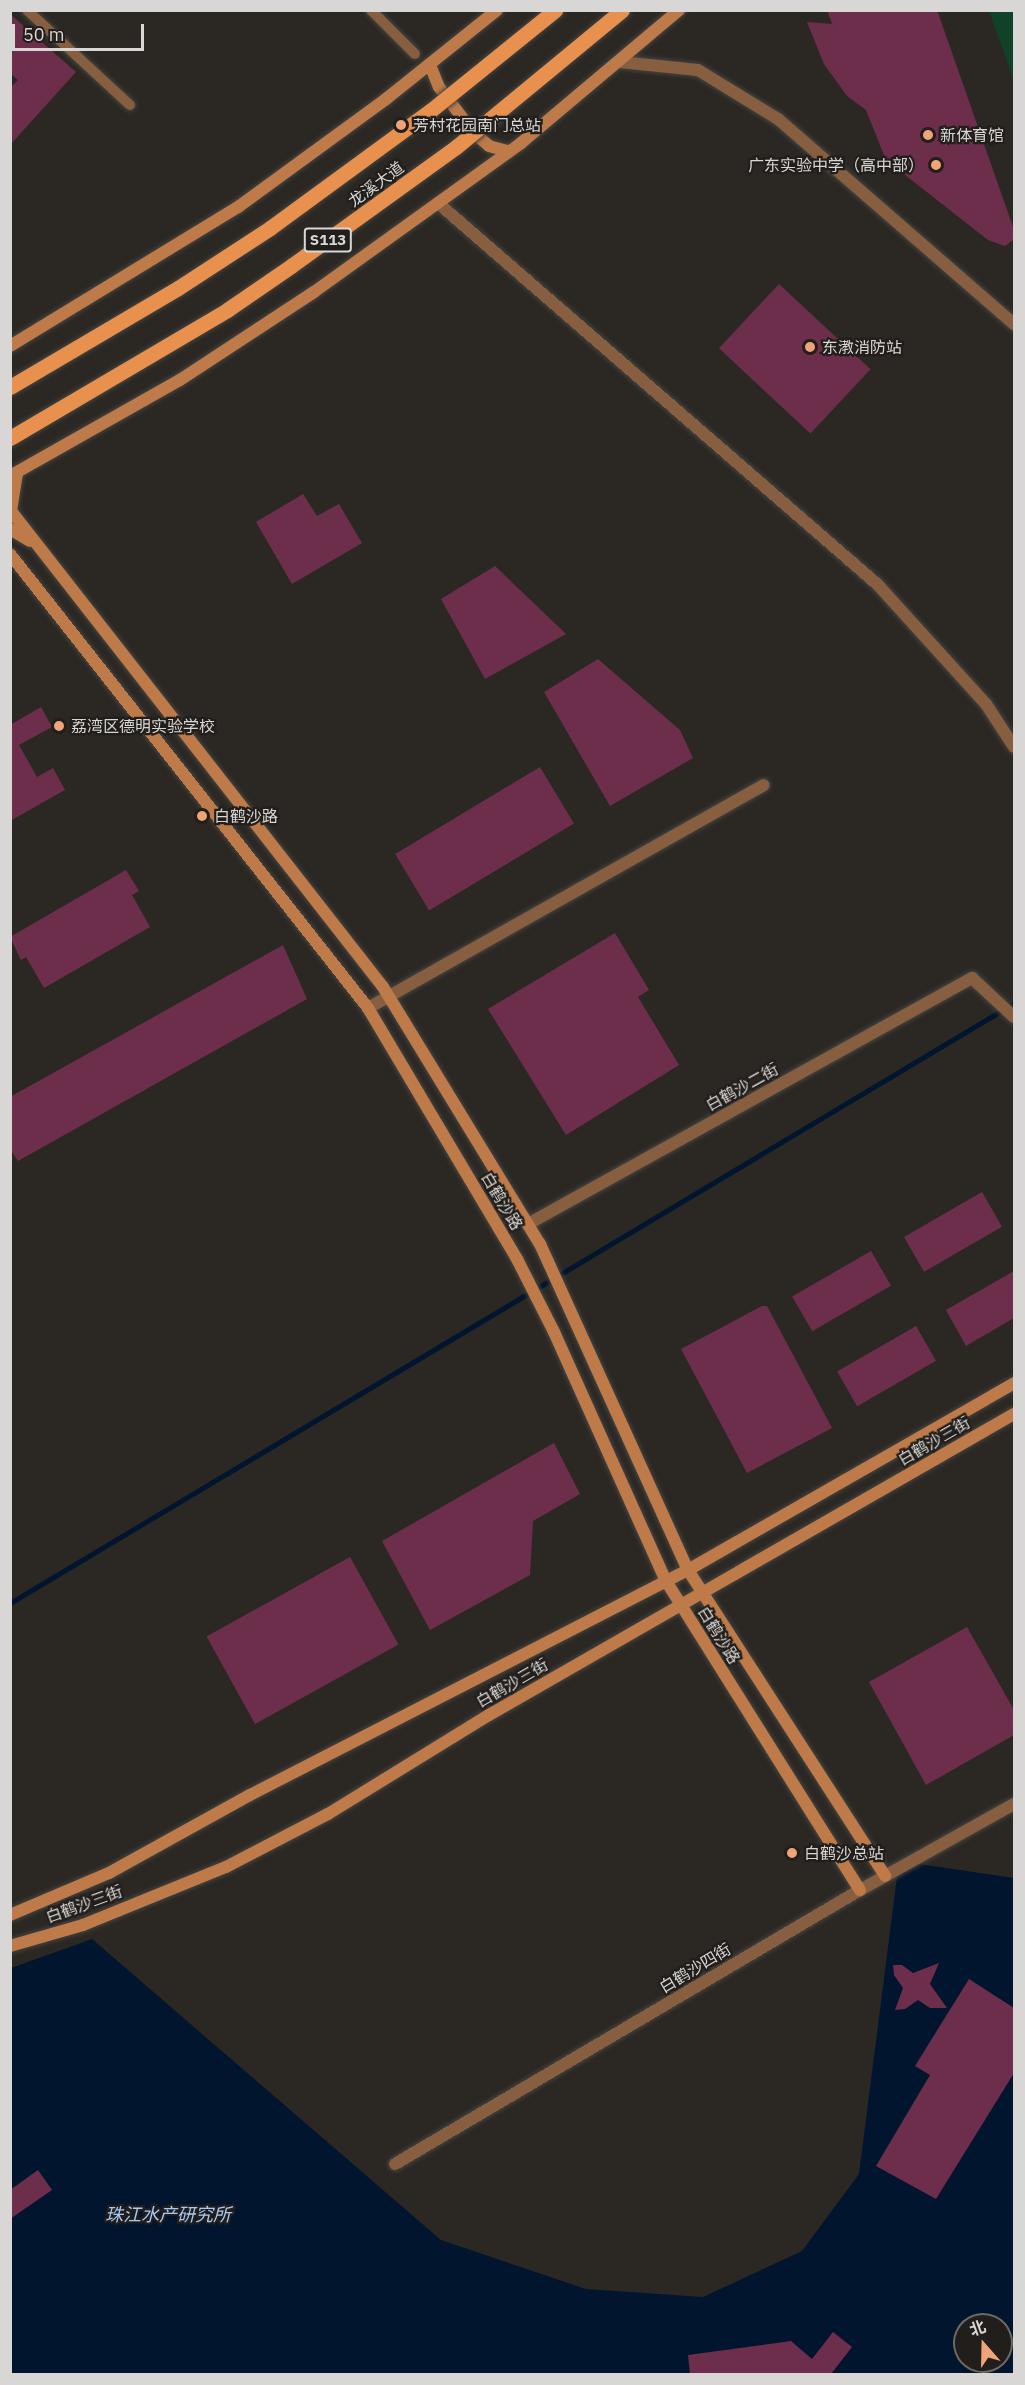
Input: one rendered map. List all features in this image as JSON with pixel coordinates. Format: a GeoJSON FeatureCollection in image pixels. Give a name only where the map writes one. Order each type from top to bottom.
{"type":"FeatureCollection","features":[{"type":"Feature","properties":{"kind":"main road","name":"龙溪大道"},"geometry":{"type":"LineString","coordinates":[[10,387],[178,288],[270,228],[430,111],[555,10]]}},
{"type":"Feature","properties":{"kind":"main road","name":"龙溪大道"},"geometry":{"type":"LineString","coordinates":[[10,438],[227,310],[345,228],[465,140],[622,10]]}},
{"type":"Feature","properties":{"kind":"street"},"geometry":{"type":"LineString","coordinates":[[10,346],[238,207],[430,65],[497,10]]}},
{"type":"Feature","properties":{"kind":"street"},"geometry":{"type":"LineString","coordinates":[[14,475],[234,346],[508,151],[620,62],[679,10]]}},
{"type":"Feature","properties":{"kind":"street"},"geometry":{"type":"LineString","coordinates":[[620,62],[698,70],[778,119],[1014,324]]}},
{"type":"Feature","properties":{"kind":"street"},"geometry":{"type":"LineString","coordinates":[[430,65],[440,87],[473,132],[489,146],[508,151]]}},
{"type":"Feature","properties":{"kind":"street"},"geometry":{"type":"LineString","coordinates":[[438,203],[878,585],[986,704],[1014,747]]}},
{"type":"Feature","properties":{"kind":"street","name":"白鹤沙路"},"geometry":{"type":"LineString","coordinates":[[14,475],[11,511],[265,832],[389,996],[540,1244],[688,1570],[885,1876]]}},
{"type":"Feature","properties":{"kind":"street"},"geometry":{"type":"LineString","coordinates":[[10,528],[38,547]]}},
{"type":"Feature","properties":{"kind":"street","name":"白鹤沙路"},"geometry":{"type":"LineString","coordinates":[[10,554],[368,1008],[517,1259],[554,1332],[666,1581],[860,1890]]}},
{"type":"Feature","properties":{"kind":"street"},"geometry":{"type":"LineString","coordinates":[[368,1008],[763,785]]}},
{"type":"Feature","properties":{"kind":"street","name":"白鹤沙二街"},"geometry":{"type":"LineString","coordinates":[[528,1224],[972,978],[1014,1017]]}},
{"type":"Feature","properties":{"kind":"street","name":"白鹤沙三街"},"geometry":{"type":"LineString","coordinates":[[10,1915],[110,1873],[250,1795],[688,1570],[1014,1383]]}},
{"type":"Feature","properties":{"kind":"street","name":"白鹤沙三街"},"geometry":{"type":"LineString","coordinates":[[10,1946],[83,1925],[226,1867],[328,1814],[489,1715],[1014,1414]]}},
{"type":"Feature","properties":{"kind":"street","name":"白鹤沙四街"},"geometry":{"type":"LineString","coordinates":[[395,2164],[860,1890],[1014,1804]]}},
{"type":"Feature","properties":{"kind":"lane"},"geometry":{"type":"LineString","coordinates":[[27,10],[130,105]]}},
{"type":"Feature","properties":{"kind":"lane"},"geometry":{"type":"LineString","coordinates":[[371,10],[415,54]]}},
{"type":"Feature","properties":{"kind":"green space"},"geometry":{"type":"Polygon","coordinates":[[[989,11],[1014,11],[1014,81],[989,11]]]}},
{"type":"Feature","properties":{"kind":"water","name":"珠江水产研究所"},"geometry":{"type":"Polygon","coordinates":[[[899,1861],[1014,1878],[1014,2374],[11,2374],[11,1968],[92,1939],[441,2240],[586,2289],[703,2297],[802,2251],[859,2174],[899,1861]]]}},
{"type":"Feature","properties":{"kind":"building","name":"新体育馆"},"geometry":{"type":"Polygon","coordinates":[[[827,10],[937,10],[1013,227],[1013,240],[1005,246],[988,240],[886,160],[866,110],[847,96],[824,64],[807,22],[832,24],[827,10]]]}},
{"type":"Feature","properties":{"kind":"building"},"geometry":{"type":"Polygon","coordinates":[[[10,14],[76,72],[10,145],[10,88],[18,80],[10,73],[10,14]]]}},
{"type":"Feature","properties":{"kind":"building"},"geometry":{"type":"Polygon","coordinates":[[[779,284],[870,369],[810,434],[719,348],[779,284]]]}},
{"type":"Feature","properties":{"kind":"building"},"geometry":{"type":"Polygon","coordinates":[[[303,494],[317,516],[339,504],[362,543],[292,584],[256,522],[303,494]]]}},
{"type":"Feature","properties":{"kind":"building"},"geometry":{"type":"Polygon","coordinates":[[[495,566],[566,634],[485,679],[441,599],[495,566]]]}},
{"type":"Feature","properties":{"kind":"building"},"geometry":{"type":"Polygon","coordinates":[[[598,659],[680,730],[693,758],[610,806],[544,692],[598,659]]]}},
{"type":"Feature","properties":{"kind":"building"},"geometry":{"type":"Polygon","coordinates":[[[41,707],[52,727],[19,745],[37,777],[53,768],[65,790],[10,821],[10,725],[41,707]]]}},
{"type":"Feature","properties":{"kind":"building"},"geometry":{"type":"Polygon","coordinates":[[[540,767],[574,824],[429,911],[395,854],[540,767]]]}},
{"type":"Feature","properties":{"kind":"building"},"geometry":{"type":"Polygon","coordinates":[[[126,870],[139,891],[132,895],[150,927],[44,988],[26,957],[21,960],[10,937],[126,870]]]}},
{"type":"Feature","properties":{"kind":"building"},"geometry":{"type":"Polygon","coordinates":[[[615,933],[649,990],[638,997],[679,1065],[566,1135],[488,1009],[615,933]]]}},
{"type":"Feature","properties":{"kind":"building"},"geometry":{"type":"Polygon","coordinates":[[[283,945],[307,999],[18,1161],[10,1149],[10,1097],[283,945]]]}},
{"type":"Feature","properties":{"kind":"building"},"geometry":{"type":"Polygon","coordinates":[[[982,1192],[1002,1227],[924,1272],[904,1237],[982,1192]]]}},
{"type":"Feature","properties":{"kind":"building"},"geometry":{"type":"Polygon","coordinates":[[[871,1251],[891,1286],[812,1331],[792,1296],[871,1251]]]}},
{"type":"Feature","properties":{"kind":"building"},"geometry":{"type":"Polygon","coordinates":[[[1014,1271],[1014,1318],[966,1346],[946,1310],[1014,1271]]]}},
{"type":"Feature","properties":{"kind":"building"},"geometry":{"type":"Polygon","coordinates":[[[762,1306],[767,1306],[832,1428],[747,1473],[681,1349],[762,1306]]]}},
{"type":"Feature","properties":{"kind":"building"},"geometry":{"type":"Polygon","coordinates":[[[916,1326],[936,1361],[857,1406],[837,1372],[916,1326]]]}},
{"type":"Feature","properties":{"kind":"building"},"geometry":{"type":"Polygon","coordinates":[[[554,1443],[580,1494],[533,1521],[530,1575],[430,1630],[382,1541],[554,1443]]]}},
{"type":"Feature","properties":{"kind":"building"},"geometry":{"type":"Polygon","coordinates":[[[350,1557],[398,1644],[255,1724],[207,1637],[350,1557]]]}},
{"type":"Feature","properties":{"kind":"building"},"geometry":{"type":"Polygon","coordinates":[[[967,1627],[1014,1710],[1014,1735],[926,1785],[869,1682],[967,1627]]]}},
{"type":"Feature","properties":{"kind":"building"},"geometry":{"type":"Polygon","coordinates":[[[939,1963],[930,1984],[947,2008],[930,2008],[918,2000],[905,2009],[895,2010],[903,1988],[894,1975],[893,1965],[902,1965],[913,1973],[939,1963]]]}},
{"type":"Feature","properties":{"kind":"building"},"geometry":{"type":"Polygon","coordinates":[[[969,1979],[1014,2008],[1014,2073],[936,2199],[876,2166],[930,2075],[915,2066],[969,1979]]]}},
{"type":"Feature","properties":{"kind":"building"},"geometry":{"type":"Polygon","coordinates":[[[38,2170],[52,2190],[10,2219],[10,2190],[38,2170]]]}},
{"type":"Feature","properties":{"kind":"building"},"geometry":{"type":"Polygon","coordinates":[[[833,2332],[852,2347],[831,2374],[690,2374],[688,2355],[791,2341],[812,2359],[833,2332]]]}},
{"type":"Feature","properties":{"kind":"waterway"},"geometry":{"type":"LineString","coordinates":[[10,1603],[1014,1003]]}},
{"type":"Feature","properties":{"kind":"place","name":"芳村花园南门总站"},"geometry":{"type":"Point","coordinates":[401,125]}},
{"type":"Feature","properties":{"kind":"place","name":"新体育馆"},"geometry":{"type":"Point","coordinates":[928,135]}},
{"type":"Feature","properties":{"kind":"place","name":"广东实验中学（高中部）"},"geometry":{"type":"Point","coordinates":[936,165]}},
{"type":"Feature","properties":{"kind":"place","name":"东漖消防站"},"geometry":{"type":"Point","coordinates":[810,347]}},
{"type":"Feature","properties":{"kind":"place","name":"荔湾区德明实验学校"},"geometry":{"type":"Point","coordinates":[59,726]}},
{"type":"Feature","properties":{"kind":"place","name":"白鹤沙路"},"geometry":{"type":"Point","coordinates":[202,816]}},
{"type":"Feature","properties":{"kind":"place","name":"白鹤沙总站"},"geometry":{"type":"Point","coordinates":[792,1853]}}]}
